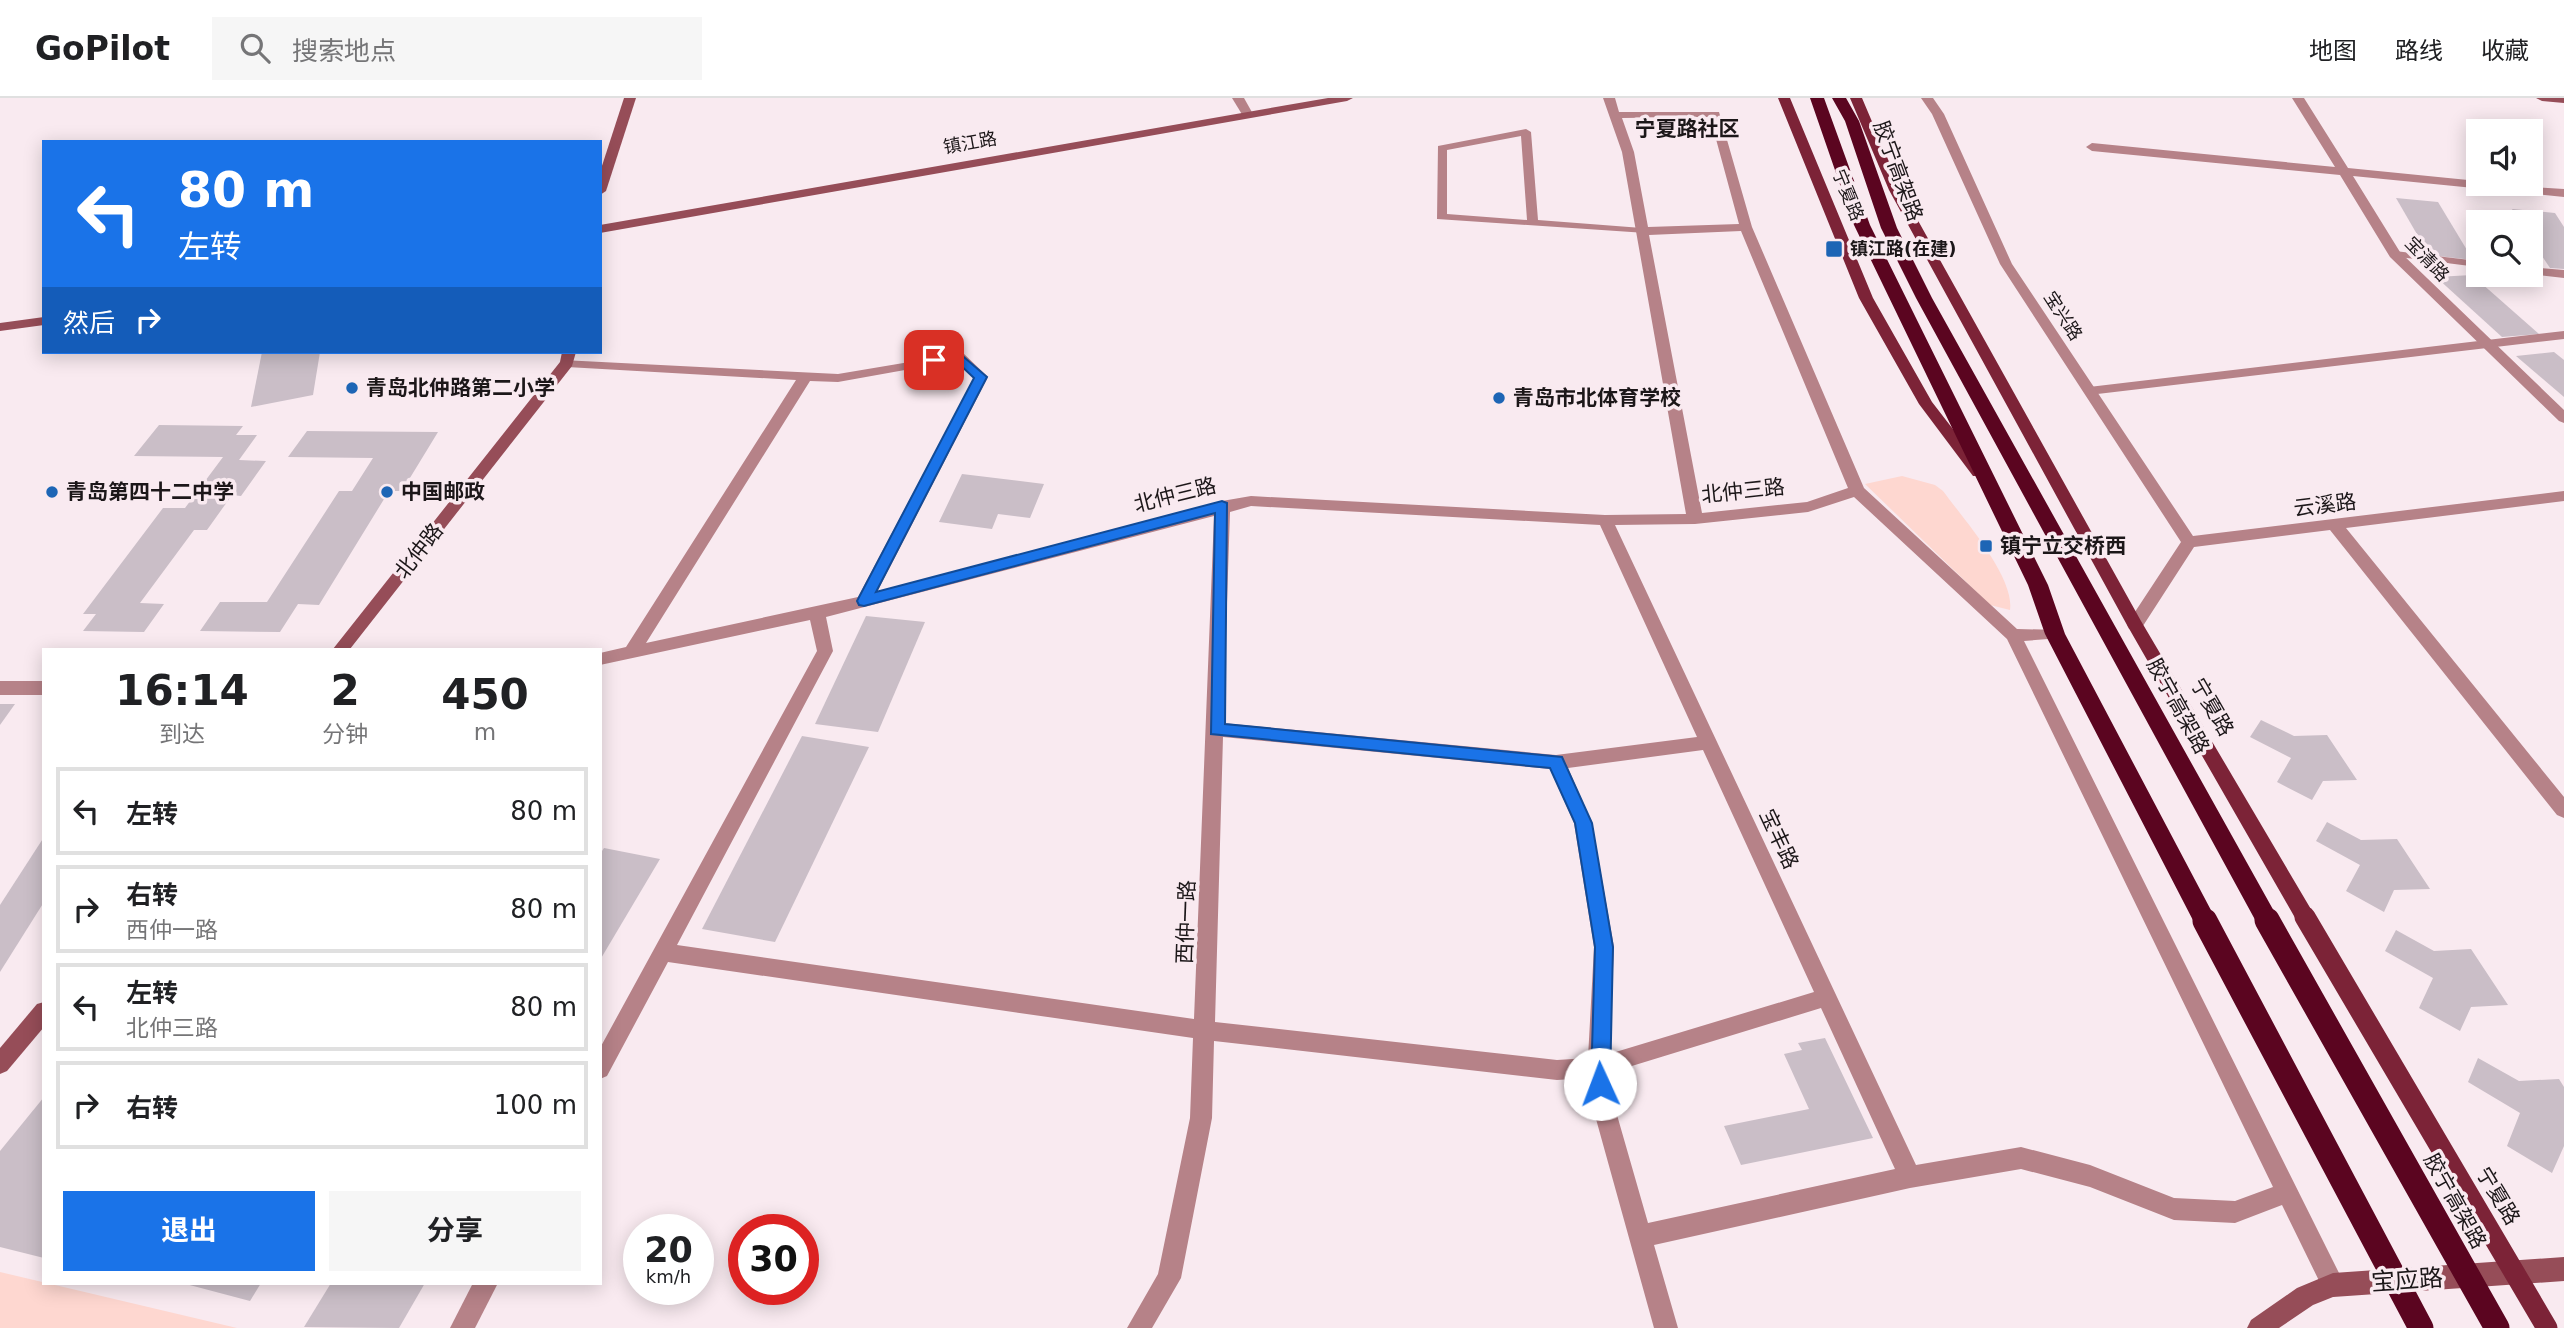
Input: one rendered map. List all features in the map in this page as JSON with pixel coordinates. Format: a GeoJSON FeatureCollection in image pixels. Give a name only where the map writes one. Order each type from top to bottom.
{"type":"FeatureCollection","features":[{"type":"Feature","properties":{"kind":"highway"},"geometry":{"type":"LineString","coordinates":[[1817,98],[1828,119],[1862,225],[2038,585],[2055,634],[2421,1328]]}},
{"type":"Feature","properties":{"kind":"highway","name":"胶宁高架路"},"geometry":{"type":"LineString","coordinates":[[1839,98],[1852,121],[1889,228],[1924,298],[2267,920],[2497,1328]]}},
{"type":"Feature","properties":{"kind":"main road","name":"宁夏路"},"geometry":{"type":"LineString","coordinates":[[1784,98],[1866,298],[1926,404],[1987,483]]}},
{"type":"Feature","properties":{"kind":"main road","name":"宁夏路"},"geometry":{"type":"LineString","coordinates":[[1856,98],[1895,190],[2135,625],[2547,1328]]}},
{"type":"Feature","properties":{"kind":"street"},"geometry":{"type":"LineString","coordinates":[[602,185],[630,98]]}},
{"type":"Feature","properties":{"kind":"street"},"geometry":{"type":"LineString","coordinates":[[1238,98],[1247,114]]}},
{"type":"Feature","properties":{"kind":"street","name":"镇江路"},"geometry":{"type":"LineString","coordinates":[[602,229],[1347,98]]}},
{"type":"Feature","properties":{"kind":"street","name":"宝兴路"},"geometry":{"type":"LineString","coordinates":[[1927,98],[1938,114],[2006,264],[2189,542]]}},
{"type":"Feature","properties":{"kind":"street","name":"宝清路"},"geometry":{"type":"LineString","coordinates":[[2298,98],[2395,254],[2564,418]]}},
{"type":"Feature","properties":{"kind":"street"},"geometry":{"type":"LineString","coordinates":[[2542,98],[2564,100]]}},
{"type":"Feature","properties":{"kind":"street"},"geometry":{"type":"LineString","coordinates":[[1695,519],[1628,152],[1612,106],[1715,114],[1746,227],[1857,491],[2013,635],[2333,1285]]}},
{"type":"Feature","properties":{"kind":"street"},"geometry":{"type":"LineString","coordinates":[[2092,148],[2564,193]]}},
{"type":"Feature","properties":{"kind":"street"},"geometry":{"type":"LineString","coordinates":[[1642,231],[1746,227]]}},
{"type":"Feature","properties":{"kind":"street"},"geometry":{"type":"LineString","coordinates":[[0,327],[42,321]]}},
{"type":"Feature","properties":{"kind":"street"},"geometry":{"type":"LineString","coordinates":[[568,358],[838,378],[958,356],[981,377],[864,601]]}},
{"type":"Feature","properties":{"kind":"street","name":"北仲路"},"geometry":{"type":"LineString","coordinates":[[342,648],[568,358]]}},
{"type":"Feature","properties":{"kind":"street"},"geometry":{"type":"LineString","coordinates":[[631,653],[806,376]]}},
{"type":"Feature","properties":{"kind":"street","name":"北仲三路"},"geometry":{"type":"LineString","coordinates":[[602,659],[817,613],[1222,506],[1251,501],[1605,520],[1695,519],[1808,507],[1857,491]]}},
{"type":"Feature","properties":{"kind":"street","name":"云溪路"},"geometry":{"type":"LineString","coordinates":[[2189,542],[2564,496]]}},
{"type":"Feature","properties":{"kind":"street","name":"西仲一路"},"geometry":{"type":"LineString","coordinates":[[1139,1328],[1169,1278],[1201,1118],[1217,729],[1222,506]]}},
{"type":"Feature","properties":{"kind":"street","name":"宝丰路"},"geometry":{"type":"LineString","coordinates":[[1605,520],[1910,1177]]}},
{"type":"Feature","properties":{"kind":"street"},"geometry":{"type":"LineString","coordinates":[[2335,525],[2564,810]]}},
{"type":"Feature","properties":{"kind":"street"},"geometry":{"type":"LineString","coordinates":[[2135,625],[2189,542]]}},
{"type":"Feature","properties":{"kind":"street"},"geometry":{"type":"LineString","coordinates":[[602,1065],[825,652],[817,613]]}},
{"type":"Feature","properties":{"kind":"street"},"geometry":{"type":"LineString","coordinates":[[2013,635],[2055,634]]}},
{"type":"Feature","properties":{"kind":"street"},"geometry":{"type":"LineString","coordinates":[[0,688],[42,688]]}},
{"type":"Feature","properties":{"kind":"street"},"geometry":{"type":"LineString","coordinates":[[1217,729],[1556,762],[1709,742]]}},
{"type":"Feature","properties":{"kind":"street"},"geometry":{"type":"LineString","coordinates":[[1556,762],[1583,823],[1604,947],[1598,1067],[1602,1101],[1666,1328]]}},
{"type":"Feature","properties":{"kind":"street"},"geometry":{"type":"LineString","coordinates":[[663,952],[1204,1030],[1557,1070],[1598,1067],[1827,997]]}},
{"type":"Feature","properties":{"kind":"street"},"geometry":{"type":"LineString","coordinates":[[0,1064],[42,1013]]}},
{"type":"Feature","properties":{"kind":"street"},"geometry":{"type":"LineString","coordinates":[[1641,1236],[1910,1177],[2021,1158],[2091,1176],[2174,1209],[2235,1212],[2288,1192]]}},
{"type":"Feature","properties":{"kind":"street","name":"宝应路"},"geometry":{"type":"LineString","coordinates":[[2259,1328],[2305,1296],[2333,1285],[2564,1269]]}},
{"type":"Feature","properties":{"kind":"street"},"geometry":{"type":"LineString","coordinates":[[462,1328],[485,1285]]}},
{"type":"Feature","properties":{"kind":"lane"},"geometry":{"type":"LineString","coordinates":[[1533,223],[1526,132],[1442,148],[1441,217],[1642,231]]}},
{"type":"Feature","properties":{"kind":"lane"},"geometry":{"type":"LineString","coordinates":[[2395,254],[2466,263]]}},
{"type":"Feature","properties":{"kind":"lane"},"geometry":{"type":"LineString","coordinates":[[2543,272],[2564,274]]}},
{"type":"Feature","properties":{"kind":"lane"},"geometry":{"type":"LineString","coordinates":[[2089,391],[2564,335]]}},
{"type":"Feature","properties":{"kind":"shaded area"},"geometry":{"type":"Polygon","coordinates":[[[1902,476],[1935,485],[1943,491],[1996,565],[2009,596],[2010,610],[1990,605],[1865,484],[1902,476]]]}},
{"type":"Feature","properties":{"kind":"shaded area"},"geometry":{"type":"Polygon","coordinates":[[[0,1272],[42,1282],[42,1285],[55,1285],[237,1328],[0,1328],[0,1272]]]}},
{"type":"Feature","properties":{"kind":"building"},"geometry":{"type":"Polygon","coordinates":[[[2396,198],[2438,202],[2466,248],[2466,259],[2429,255],[2396,198]]]}},
{"type":"Feature","properties":{"kind":"building"},"geometry":{"type":"Polygon","coordinates":[[[2543,212],[2555,213],[2564,227],[2564,269],[2550,268],[2543,258],[2543,212]]]}},
{"type":"Feature","properties":{"kind":"building"},"geometry":{"type":"Polygon","coordinates":[[[2466,275],[2466,287],[2486,287],[2539,334],[2502,337],[2436,277],[2466,275]]]}},
{"type":"Feature","properties":{"kind":"building"},"geometry":{"type":"Polygon","coordinates":[[[2554,352],[2564,360],[2564,397],[2516,356],[2554,352]]]}},
{"type":"Feature","properties":{"kind":"building"},"geometry":{"type":"Polygon","coordinates":[[[262,354],[320,354],[313,395],[251,407],[262,354]]]}},
{"type":"Feature","properties":{"kind":"building"},"geometry":{"type":"Polygon","coordinates":[[[159,425],[243,426],[236,435],[257,435],[239,460],[266,461],[241,496],[232,495],[207,530],[194,530],[140,603],[164,604],[144,632],[83,631],[96,614],[83,614],[163,508],[185,508],[223,457],[134,456],[159,425]]]}},
{"type":"Feature","properties":{"kind":"building"},"geometry":{"type":"Polygon","coordinates":[[[307,431],[438,432],[402,491],[389,491],[319,605],[298,604],[280,632],[200,631],[220,602],[267,602],[339,491],[352,491],[373,458],[288,457],[307,431]]]}},
{"type":"Feature","properties":{"kind":"building"},"geometry":{"type":"Polygon","coordinates":[[[962,474],[1044,484],[1030,518],[998,514],[992,529],[939,522],[962,474]]]}},
{"type":"Feature","properties":{"kind":"building"},"geometry":{"type":"Polygon","coordinates":[[[866,616],[925,622],[878,732],[815,724],[866,616]]]}},
{"type":"Feature","properties":{"kind":"building"},"geometry":{"type":"Polygon","coordinates":[[[0,704],[15,704],[0,725],[0,704]]]}},
{"type":"Feature","properties":{"kind":"building"},"geometry":{"type":"Polygon","coordinates":[[[2261,720],[2294,736],[2327,735],[2357,780],[2323,781],[2312,800],[2277,782],[2291,758],[2250,737],[2261,720]]]}},
{"type":"Feature","properties":{"kind":"building"},"geometry":{"type":"Polygon","coordinates":[[[802,736],[869,747],[775,942],[702,929],[802,736]]]}},
{"type":"Feature","properties":{"kind":"building"},"geometry":{"type":"Polygon","coordinates":[[[2327,822],[2361,840],[2397,839],[2430,889],[2394,890],[2384,912],[2346,891],[2360,865],[2316,841],[2327,822]]]}},
{"type":"Feature","properties":{"kind":"building"},"geometry":{"type":"Polygon","coordinates":[[[42,840],[42,905],[0,972],[0,905],[42,840]]]}},
{"type":"Feature","properties":{"kind":"building"},"geometry":{"type":"Polygon","coordinates":[[[604,848],[660,859],[602,957],[604,848]]]}},
{"type":"Feature","properties":{"kind":"building"},"geometry":{"type":"Polygon","coordinates":[[[2396,930],[2434,951],[2471,949],[2508,1005],[2471,1007],[2460,1031],[2419,1008],[2433,978],[2385,951],[2396,930]]]}},
{"type":"Feature","properties":{"kind":"building"},"geometry":{"type":"Polygon","coordinates":[[[1825,1038],[1873,1138],[1741,1165],[1724,1126],[1809,1109],[1784,1054],[1802,1050],[1798,1043],[1825,1038]]]}},
{"type":"Feature","properties":{"kind":"building"},"geometry":{"type":"Polygon","coordinates":[[[2478,1058],[2519,1081],[2559,1079],[2564,1087],[2564,1146],[2552,1173],[2507,1146],[2520,1113],[2468,1082],[2478,1058]]]}},
{"type":"Feature","properties":{"kind":"building"},"geometry":{"type":"Polygon","coordinates":[[[42,1099],[42,1258],[0,1247],[0,1151],[42,1099]]]}},
{"type":"Feature","properties":{"kind":"building"},"geometry":{"type":"Polygon","coordinates":[[[190,1285],[260,1285],[250,1301],[190,1285]]]}},
{"type":"Feature","properties":{"kind":"building"},"geometry":{"type":"Polygon","coordinates":[[[330,1285],[424,1285],[399,1328],[304,1327],[330,1285]]]}},
{"type":"Feature","properties":{"kind":"place","name":"镇江路(在建)"},"geometry":{"type":"Point","coordinates":[1834,249]}},
{"type":"Feature","properties":{"kind":"place","name":"青岛北仲路第二小学"},"geometry":{"type":"Point","coordinates":[352,388]}},
{"type":"Feature","properties":{"kind":"place","name":"青岛市北体育学校"},"geometry":{"type":"Point","coordinates":[1499,398]}},
{"type":"Feature","properties":{"kind":"place","name":"青岛第四十二中学"},"geometry":{"type":"Point","coordinates":[52,492]}},
{"type":"Feature","properties":{"kind":"place","name":"中国邮政"},"geometry":{"type":"Point","coordinates":[387,492]}},
{"type":"Feature","properties":{"kind":"place","name":"镇宁立交桥西"},"geometry":{"type":"Point","coordinates":[1986,546]}},
{"type":"Feature","properties":{"kind":"district","name":"宁夏路社区"},"geometry":{"type":"Point","coordinates":[1687,129]}},
{"type":"Feature","properties":{"kind":"route"},"geometry":{"type":"LineString","coordinates":[[934,360],[958,356],[981,377],[864,601],[1222,506],[1217,729],[1556,762],[1583,823],[1604,947],[1598,1067],[1600,1084]]}}]}
